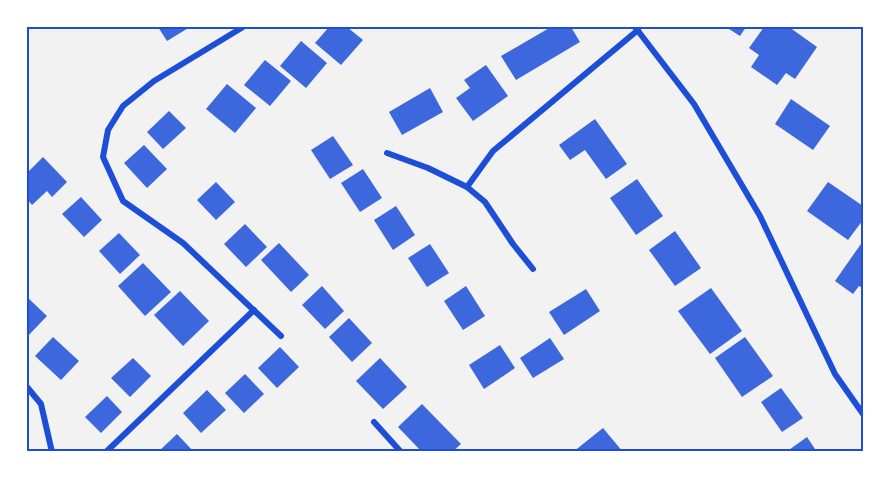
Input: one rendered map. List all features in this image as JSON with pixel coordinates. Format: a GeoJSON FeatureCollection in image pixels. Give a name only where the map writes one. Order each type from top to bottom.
{"type":"FeatureCollection","features":[{"type":"Feature","properties":{"kind":"street"},"geometry":{"type":"LineString","coordinates":[[243,27],[153,81],[123,106],[108,130],[103,157],[123,201],[183,243],[281,336]]}},
{"type":"Feature","properties":{"kind":"street"},"geometry":{"type":"LineString","coordinates":[[467,187],[493,151],[636,29],[700,114],[760,216],[836,374],[863,414]]}},
{"type":"Feature","properties":{"kind":"street"},"geometry":{"type":"LineString","coordinates":[[387,153],[428,168],[467,187],[485,202],[533,269]]}},
{"type":"Feature","properties":{"kind":"street"},"geometry":{"type":"LineString","coordinates":[[106,452],[254,310]]}},
{"type":"Feature","properties":{"kind":"street"},"geometry":{"type":"LineString","coordinates":[[27,387],[41,404],[51,452]]}},
{"type":"Feature","properties":{"kind":"street"},"geometry":{"type":"LineString","coordinates":[[374,422],[401,452]]}},
{"type":"Feature","properties":{"kind":"building"},"geometry":{"type":"Polygon","coordinates":[[[158,27],[190,27],[167,41],[158,27]]]}},
{"type":"Feature","properties":{"kind":"building"},"geometry":{"type":"Polygon","coordinates":[[[329,27],[347,27],[363,40],[341,65],[315,43],[329,27]]]}},
{"type":"Feature","properties":{"kind":"building"},"geometry":{"type":"Polygon","coordinates":[[[551,27],[571,27],[580,42],[516,80],[501,56],[551,27]]]}},
{"type":"Feature","properties":{"kind":"building"},"geometry":{"type":"Polygon","coordinates":[[[726,27],[746,27],[740,36],[726,27]]]}},
{"type":"Feature","properties":{"kind":"building"},"geometry":{"type":"Polygon","coordinates":[[[764,27],[789,27],[817,47],[795,79],[786,73],[777,85],[751,67],[759,55],[749,48],[764,27]]]}},
{"type":"Feature","properties":{"kind":"building"},"geometry":{"type":"Polygon","coordinates":[[[301,41],[327,63],[306,88],[280,66],[301,41]]]}},
{"type":"Feature","properties":{"kind":"building"},"geometry":{"type":"Polygon","coordinates":[[[265,60],[291,81],[270,106],[244,85],[265,60]]]}},
{"type":"Feature","properties":{"kind":"building"},"geometry":{"type":"Polygon","coordinates":[[[486,65],[508,96],[473,121],[456,98],[470,88],[464,80],[486,65]]]}},
{"type":"Feature","properties":{"kind":"building"},"geometry":{"type":"Polygon","coordinates":[[[227,84],[256,108],[235,133],[206,109],[227,84]]]}},
{"type":"Feature","properties":{"kind":"building"},"geometry":{"type":"Polygon","coordinates":[[[430,88],[443,112],[402,135],[389,112],[430,88]]]}},
{"type":"Feature","properties":{"kind":"building"},"geometry":{"type":"Polygon","coordinates":[[[791,99],[830,126],[813,150],[775,124],[791,99]]]}},
{"type":"Feature","properties":{"kind":"building"},"geometry":{"type":"Polygon","coordinates":[[[169,111],[186,128],[163,149],[147,132],[169,111]]]}},
{"type":"Feature","properties":{"kind":"building"},"geometry":{"type":"Polygon","coordinates":[[[595,119],[627,164],[606,179],[585,150],[570,160],[559,145],[595,119]]]}},
{"type":"Feature","properties":{"kind":"building"},"geometry":{"type":"Polygon","coordinates":[[[333,136],[353,165],[330,179],[311,150],[333,136]]]}},
{"type":"Feature","properties":{"kind":"building"},"geometry":{"type":"Polygon","coordinates":[[[144,145],[167,169],[147,188],[124,163],[144,145]]]}},
{"type":"Feature","properties":{"kind":"building"},"geometry":{"type":"Polygon","coordinates":[[[43,157],[67,182],[52,197],[47,191],[32,205],[27,199],[27,173],[43,157]]]}},
{"type":"Feature","properties":{"kind":"building"},"geometry":{"type":"Polygon","coordinates":[[[363,169],[382,198],[360,212],[341,183],[363,169]]]}},
{"type":"Feature","properties":{"kind":"building"},"geometry":{"type":"Polygon","coordinates":[[[637,179],[663,216],[636,235],[610,198],[637,179]]]}},
{"type":"Feature","properties":{"kind":"building"},"geometry":{"type":"Polygon","coordinates":[[[216,182],[235,202],[216,220],[197,200],[216,182]]]}},
{"type":"Feature","properties":{"kind":"building"},"geometry":{"type":"Polygon","coordinates":[[[828,182],[863,206],[863,220],[848,240],[807,211],[828,182]]]}},
{"type":"Feature","properties":{"kind":"building"},"geometry":{"type":"Polygon","coordinates":[[[81,197],[102,220],[84,237],[62,214],[81,197]]]}},
{"type":"Feature","properties":{"kind":"building"},"geometry":{"type":"Polygon","coordinates":[[[396,206],[415,235],[393,250],[374,220],[396,206]]]}},
{"type":"Feature","properties":{"kind":"building"},"geometry":{"type":"Polygon","coordinates":[[[245,224],[267,247],[246,267],[224,244],[245,224]]]}},
{"type":"Feature","properties":{"kind":"building"},"geometry":{"type":"Polygon","coordinates":[[[675,231],[701,268],[675,286],[649,250],[675,231]]]}},
{"type":"Feature","properties":{"kind":"building"},"geometry":{"type":"Polygon","coordinates":[[[119,233],[140,255],[120,274],[99,251],[119,233]]]}},
{"type":"Feature","properties":{"kind":"building"},"geometry":{"type":"Polygon","coordinates":[[[863,241],[863,288],[859,286],[853,294],[835,281],[863,241]]]}},
{"type":"Feature","properties":{"kind":"building"},"geometry":{"type":"Polygon","coordinates":[[[279,243],[309,275],[291,292],[261,260],[279,243]]]}},
{"type":"Feature","properties":{"kind":"building"},"geometry":{"type":"Polygon","coordinates":[[[430,244],[449,273],[427,287],[408,258],[430,244]]]}},
{"type":"Feature","properties":{"kind":"building"},"geometry":{"type":"Polygon","coordinates":[[[143,263],[171,292],[145,316],[118,286],[143,263]]]}},
{"type":"Feature","properties":{"kind":"building"},"geometry":{"type":"Polygon","coordinates":[[[322,286],[344,311],[325,329],[302,305],[322,286]]]}},
{"type":"Feature","properties":{"kind":"building"},"geometry":{"type":"Polygon","coordinates":[[[466,286],[485,316],[463,330],[444,301],[466,286]]]}},
{"type":"Feature","properties":{"kind":"building"},"geometry":{"type":"Polygon","coordinates":[[[711,288],[742,331],[710,354],[678,311],[711,288]]]}},
{"type":"Feature","properties":{"kind":"building"},"geometry":{"type":"Polygon","coordinates":[[[586,289],[600,311],[564,335],[549,312],[586,289]]]}},
{"type":"Feature","properties":{"kind":"building"},"geometry":{"type":"Polygon","coordinates":[[[180,291],[209,321],[183,346],[154,315],[180,291]]]}},
{"type":"Feature","properties":{"kind":"building"},"geometry":{"type":"Polygon","coordinates":[[[27,297],[47,316],[27,337],[27,297]]]}},
{"type":"Feature","properties":{"kind":"building"},"geometry":{"type":"Polygon","coordinates":[[[349,318],[372,343],[352,362],[329,337],[349,318]]]}},
{"type":"Feature","properties":{"kind":"building"},"geometry":{"type":"Polygon","coordinates":[[[53,337],[79,361],[61,380],[35,356],[53,337]]]}},
{"type":"Feature","properties":{"kind":"building"},"geometry":{"type":"Polygon","coordinates":[[[745,337],[773,376],[742,397],[715,358],[745,337]]]}},
{"type":"Feature","properties":{"kind":"building"},"geometry":{"type":"Polygon","coordinates":[[[550,338],[564,359],[533,378],[520,358],[550,338]]]}},
{"type":"Feature","properties":{"kind":"building"},"geometry":{"type":"Polygon","coordinates":[[[500,345],[515,368],[484,389],[469,365],[500,345]]]}},
{"type":"Feature","properties":{"kind":"building"},"geometry":{"type":"Polygon","coordinates":[[[280,347],[299,367],[277,388],[258,368],[280,347]]]}},
{"type":"Feature","properties":{"kind":"building"},"geometry":{"type":"Polygon","coordinates":[[[133,358],[151,376],[130,397],[111,378],[133,358]]]}},
{"type":"Feature","properties":{"kind":"building"},"geometry":{"type":"Polygon","coordinates":[[[380,358],[407,387],[383,409],[356,381],[380,358]]]}},
{"type":"Feature","properties":{"kind":"building"},"geometry":{"type":"Polygon","coordinates":[[[245,374],[264,394],[244,413],[225,393],[245,374]]]}},
{"type":"Feature","properties":{"kind":"building"},"geometry":{"type":"Polygon","coordinates":[[[781,388],[803,418],[782,432],[761,402],[781,388]]]}},
{"type":"Feature","properties":{"kind":"building"},"geometry":{"type":"Polygon","coordinates":[[[207,390],[226,410],[201,433],[183,413],[207,390]]]}},
{"type":"Feature","properties":{"kind":"building"},"geometry":{"type":"Polygon","coordinates":[[[107,396],[122,412],[101,433],[85,417],[107,396]]]}},
{"type":"Feature","properties":{"kind":"building"},"geometry":{"type":"Polygon","coordinates":[[[422,404],[461,444],[452,452],[422,452],[398,427],[422,404]]]}},
{"type":"Feature","properties":{"kind":"building"},"geometry":{"type":"Polygon","coordinates":[[[603,428],[623,452],[573,452],[603,428]]]}},
{"type":"Feature","properties":{"kind":"building"},"geometry":{"type":"Polygon","coordinates":[[[177,434],[194,452],[158,452],[177,434]]]}},
{"type":"Feature","properties":{"kind":"building"},"geometry":{"type":"Polygon","coordinates":[[[807,437],[817,452],[786,452],[807,437]]]}}]}
